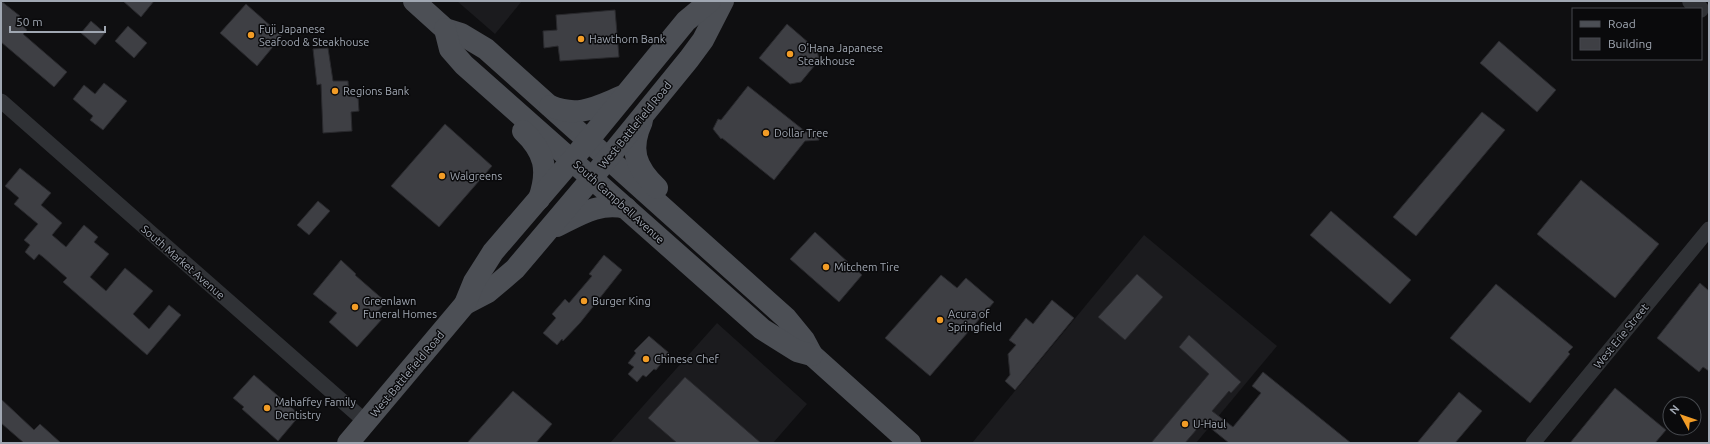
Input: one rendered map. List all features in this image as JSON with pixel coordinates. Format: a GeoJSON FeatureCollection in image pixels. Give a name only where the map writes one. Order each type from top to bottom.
{"type":"FeatureCollection","features":[{"type":"Feature","properties":{"kind":"main road","name":"South Campbell Avenue"},"geometry":{"type":"LineString","coordinates":[[414,1],[445,29],[461,34],[486,49],[786,318],[804,340],[812,355],[910,443]]}},
{"type":"Feature","properties":{"kind":"main road","name":"West Battlefield Road"},"geometry":{"type":"LineString","coordinates":[[348,443],[465,304],[474,282],[493,252],[588,141],[686,21],[710,1]]}},
{"type":"Feature","properties":{"kind":"main road","name":"West Battlefield Road"},"geometry":{"type":"LineString","coordinates":[[465,304],[488,292],[515,269],[592,178],[703,40],[723,1]]}},
{"type":"Feature","properties":{"kind":"main road","name":"South Campbell Avenue"},"geometry":{"type":"LineString","coordinates":[[445,29],[450,49],[464,66],[474,75],[762,329],[796,351],[812,355]]}},
{"type":"Feature","properties":{"kind":"main road"},"geometry":{"type":"LineString","coordinates":[[474,75],[485,93],[538,146],[543,160],[544,175],[544,184],[539,199]]}},
{"type":"Feature","properties":{"kind":"main road"},"geometry":{"type":"LineString","coordinates":[[549,106],[562,111],[577,112],[596,107],[626,94]]}},
{"type":"Feature","properties":{"kind":"main road"},"geometry":{"type":"LineString","coordinates":[[646,112],[634,141],[639,166],[649,180],[702,230],[726,264]]}},
{"type":"Feature","properties":{"kind":"main road"},"geometry":{"type":"LineString","coordinates":[[547,231],[590,209],[611,205],[626,208]]}},
{"type":"Feature","properties":{"kind":"street"},"geometry":{"type":"LineString","coordinates":[[1691,1],[1699,8]]}},
{"type":"Feature","properties":{"kind":"street","name":"South Market Avenue"},"geometry":{"type":"LineString","coordinates":[[1,101],[366,422]]}},
{"type":"Feature","properties":{"kind":"street","name":"West Erie Street"},"geometry":{"type":"LineString","coordinates":[[1533,443],[1709,229]]}},
{"type":"Feature","properties":{"kind":"shaded area"},"geometry":{"type":"Polygon","coordinates":[[[457,1],[522,1],[495,34],[457,1]]]}},
{"type":"Feature","properties":{"kind":"shaded area"},"geometry":{"type":"Polygon","coordinates":[[[1144,235],[1277,346],[1196,443],[972,443],[1144,235]]]}},
{"type":"Feature","properties":{"kind":"shaded area"},"geometry":{"type":"Polygon","coordinates":[[[717,323],[807,404],[773,443],[610,443],[717,323]]]}},
{"type":"Feature","properties":{"kind":"building"},"geometry":{"type":"Polygon","coordinates":[[[1,1],[20,16],[16,20],[27,30],[23,34],[67,72],[54,87],[1,42],[1,1]]]}},
{"type":"Feature","properties":{"kind":"building"},"geometry":{"type":"Polygon","coordinates":[[[123,1],[154,1],[141,17],[123,1]]]}},
{"type":"Feature","properties":{"kind":"building","name":"Fuji Japanese Seafood & Steakhouse"},"geometry":{"type":"Polygon","coordinates":[[[246,4],[282,36],[257,66],[220,33],[246,4]]]}},
{"type":"Feature","properties":{"kind":"building","name":"Hawthorn Bank"},"geometry":{"type":"Polygon","coordinates":[[[615,10],[619,57],[560,61],[558,46],[544,48],[543,31],[557,30],[556,15],[615,10]]]}},
{"type":"Feature","properties":{"kind":"building"},"geometry":{"type":"Polygon","coordinates":[[[91,21],[105,33],[95,45],[81,33],[91,21]]]}},
{"type":"Feature","properties":{"kind":"building","name":"O'Hana Japanese Steakhouse"},"geometry":{"type":"Polygon","coordinates":[[[787,24],[817,50],[819,60],[801,82],[790,84],[759,58],[787,24]]]}},
{"type":"Feature","properties":{"kind":"building"},"geometry":{"type":"Polygon","coordinates":[[[128,26],[147,43],[134,58],[115,41],[128,26]]]}},
{"type":"Feature","properties":{"kind":"building"},"geometry":{"type":"Polygon","coordinates":[[[1499,41],[1556,90],[1537,112],[1480,63],[1499,41]]]}},
{"type":"Feature","properties":{"kind":"building","name":"Regions Bank"},"geometry":{"type":"Polygon","coordinates":[[[328,48],[333,81],[348,81],[349,96],[358,97],[359,111],[351,112],[352,131],[323,133],[321,84],[317,85],[313,49],[328,48]]]}},
{"type":"Feature","properties":{"kind":"building"},"geometry":{"type":"Polygon","coordinates":[[[104,83],[127,101],[103,130],[90,120],[93,116],[73,99],[84,85],[95,94],[104,83]]]}},
{"type":"Feature","properties":{"kind":"building","name":"Dollar Tree"},"geometry":{"type":"Polygon","coordinates":[[[748,86],[806,132],[818,130],[819,140],[805,141],[774,180],[722,138],[721,139],[713,129],[718,119],[721,120],[748,86]]]}},
{"type":"Feature","properties":{"kind":"building"},"geometry":{"type":"Polygon","coordinates":[[[1482,112],[1505,130],[1416,236],[1393,217],[1482,112]]]}},
{"type":"Feature","properties":{"kind":"building","name":"Walgreens"},"geometry":{"type":"Polygon","coordinates":[[[445,124],[492,166],[439,227],[391,186],[445,124]]]}},
{"type":"Feature","properties":{"kind":"building"},"geometry":{"type":"Polygon","coordinates":[[[20,168],[51,193],[41,205],[62,223],[52,235],[66,247],[84,225],[98,237],[94,242],[109,254],[90,277],[106,291],[125,268],[153,291],[133,314],[149,329],[169,305],[181,315],[147,355],[63,282],[67,278],[43,257],[39,254],[34,260],[25,252],[30,245],[24,240],[38,224],[14,204],[19,198],[5,186],[20,168]]]}},
{"type":"Feature","properties":{"kind":"building"},"geometry":{"type":"Polygon","coordinates":[[[1581,180],[1659,244],[1615,298],[1537,234],[1581,180]]]}},
{"type":"Feature","properties":{"kind":"building"},"geometry":{"type":"Polygon","coordinates":[[[318,201],[330,211],[309,235],[297,225],[318,201]]]}},
{"type":"Feature","properties":{"kind":"building"},"geometry":{"type":"Polygon","coordinates":[[[1331,211],[1411,280],[1390,304],[1310,235],[1331,211]]]}},
{"type":"Feature","properties":{"kind":"building","name":"Mitchem Tire"},"geometry":{"type":"Polygon","coordinates":[[[815,232],[862,275],[839,302],[790,259],[815,232]]]}},
{"type":"Feature","properties":{"kind":"building","name":"Burger King"},"geometry":{"type":"Polygon","coordinates":[[[604,255],[622,270],[580,323],[563,341],[562,339],[557,345],[543,333],[556,318],[552,314],[565,299],[569,303],[592,276],[589,274],[604,255]]]}},
{"type":"Feature","properties":{"kind":"building","name":"Greenlawn Funeral Homes"},"geometry":{"type":"Polygon","coordinates":[[[341,260],[356,274],[355,275],[386,302],[377,312],[383,318],[357,347],[329,322],[337,313],[313,294],[341,260]]]}},
{"type":"Feature","properties":{"kind":"building"},"geometry":{"type":"Polygon","coordinates":[[[1137,274],[1163,297],[1125,340],[1098,317],[1137,274]]]}},
{"type":"Feature","properties":{"kind":"building","name":"Acura of Springfield"},"geometry":{"type":"Polygon","coordinates":[[[941,275],[957,288],[966,278],[994,302],[930,376],[885,338],[941,275]]]}},
{"type":"Feature","properties":{"kind":"building"},"geometry":{"type":"Polygon","coordinates":[[[1700,283],[1709,291],[1709,371],[1703,367],[1699,372],[1657,338],[1700,283]]]}},
{"type":"Feature","properties":{"kind":"building"},"geometry":{"type":"Polygon","coordinates":[[[1496,284],[1573,347],[1568,352],[1570,354],[1530,403],[1450,338],[1496,284]]]}},
{"type":"Feature","properties":{"kind":"building"},"geometry":{"type":"Polygon","coordinates":[[[1052,300],[1074,318],[1015,390],[1005,381],[1010,375],[1008,354],[1016,345],[1009,340],[1026,318],[1033,324],[1052,300]]]}},
{"type":"Feature","properties":{"kind":"building"},"geometry":{"type":"Polygon","coordinates":[[[1189,335],[1241,382],[1231,393],[1229,391],[1212,411],[1233,427],[1261,393],[1252,386],[1263,372],[1351,443],[1229,443],[1203,422],[1185,443],[1151,443],[1209,374],[1179,347],[1189,335]]]}},
{"type":"Feature","properties":{"kind":"building"},"geometry":{"type":"Polygon","coordinates":[[[649,336],[669,353],[656,370],[654,369],[646,377],[643,375],[637,382],[628,374],[634,367],[628,363],[636,353],[634,351],[649,336]]]}},
{"type":"Feature","properties":{"kind":"building","name":"Mahaffey Family Dentistry"},"geometry":{"type":"Polygon","coordinates":[[[254,375],[300,415],[278,441],[242,409],[244,407],[233,398],[254,375]]]}},
{"type":"Feature","properties":{"kind":"building"},"geometry":{"type":"Polygon","coordinates":[[[685,377],[761,443],[677,443],[648,418],[685,377]]]}},
{"type":"Feature","properties":{"kind":"building"},"geometry":{"type":"Polygon","coordinates":[[[1615,388],[1662,427],[1662,435],[1655,443],[1570,443],[1615,388]]]}},
{"type":"Feature","properties":{"kind":"building"},"geometry":{"type":"Polygon","coordinates":[[[513,391],[552,424],[536,443],[467,443],[513,391]]]}},
{"type":"Feature","properties":{"kind":"building"},"geometry":{"type":"Polygon","coordinates":[[[1459,392],[1482,411],[1455,443],[1417,443],[1459,392]]]}},
{"type":"Feature","properties":{"kind":"building"},"geometry":{"type":"Polygon","coordinates":[[[1,399],[34,430],[40,424],[61,443],[24,443],[1,423],[1,399]]]}},
{"type":"Feature","properties":{"kind":"place","name":"Fuji Japanese Seafood & Steakhouse"},"geometry":{"type":"Point","coordinates":[251,35]}},
{"type":"Feature","properties":{"kind":"place","name":"Hawthorn Bank"},"geometry":{"type":"Point","coordinates":[581,39]}},
{"type":"Feature","properties":{"kind":"place","name":"O'Hana Japanese Steakhouse"},"geometry":{"type":"Point","coordinates":[790,54]}},
{"type":"Feature","properties":{"kind":"place","name":"Regions Bank"},"geometry":{"type":"Point","coordinates":[335,91]}},
{"type":"Feature","properties":{"kind":"place","name":"Dollar Tree"},"geometry":{"type":"Point","coordinates":[766,133]}},
{"type":"Feature","properties":{"kind":"place","name":"Walgreens"},"geometry":{"type":"Point","coordinates":[442,176]}},
{"type":"Feature","properties":{"kind":"place","name":"Mitchem Tire"},"geometry":{"type":"Point","coordinates":[826,267]}},
{"type":"Feature","properties":{"kind":"place","name":"Burger King"},"geometry":{"type":"Point","coordinates":[584,301]}},
{"type":"Feature","properties":{"kind":"place","name":"Greenlawn Funeral Homes"},"geometry":{"type":"Point","coordinates":[355,307]}},
{"type":"Feature","properties":{"kind":"place","name":"Acura of Springfield"},"geometry":{"type":"Point","coordinates":[940,320]}},
{"type":"Feature","properties":{"kind":"place","name":"Chinese Chef"},"geometry":{"type":"Point","coordinates":[646,359]}},
{"type":"Feature","properties":{"kind":"place","name":"Mahaffey Family Dentistry"},"geometry":{"type":"Point","coordinates":[267,408]}},
{"type":"Feature","properties":{"kind":"place","name":"U-Haul"},"geometry":{"type":"Point","coordinates":[1185,424]}}]}
